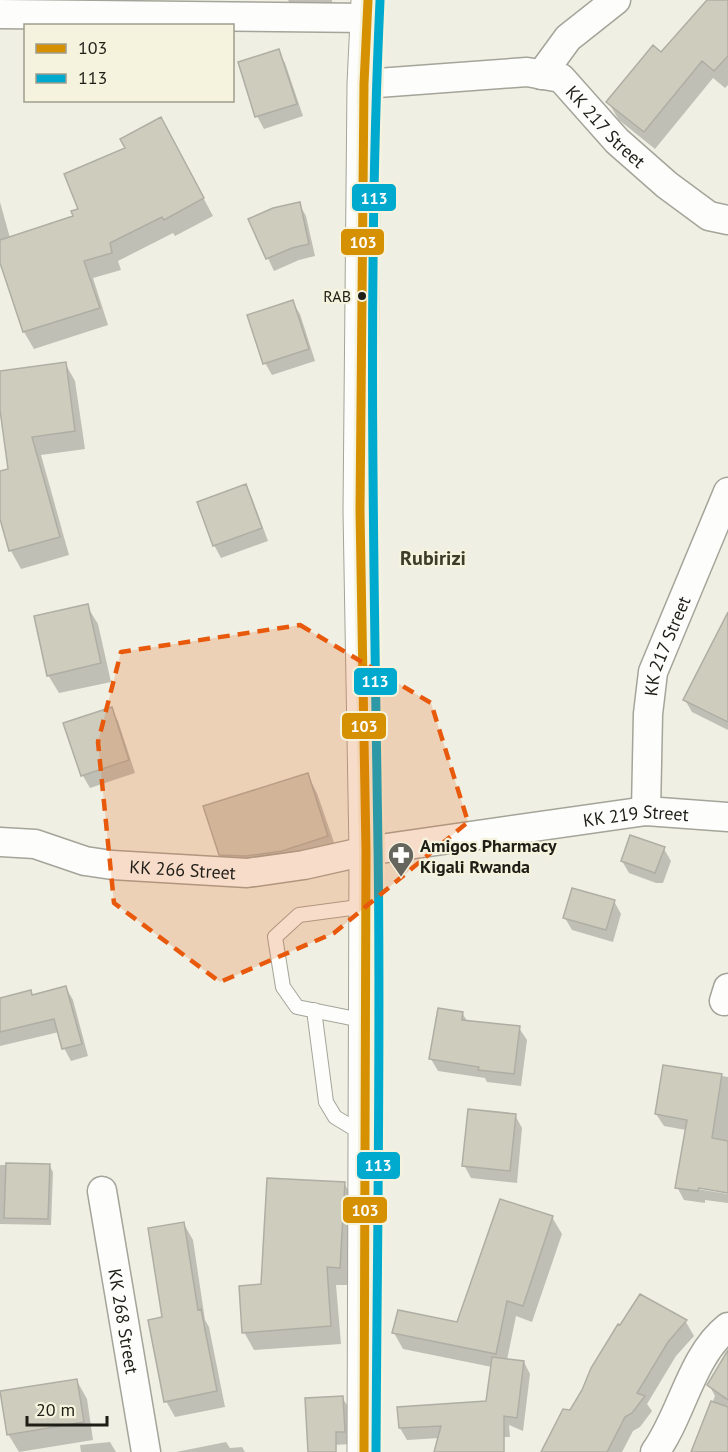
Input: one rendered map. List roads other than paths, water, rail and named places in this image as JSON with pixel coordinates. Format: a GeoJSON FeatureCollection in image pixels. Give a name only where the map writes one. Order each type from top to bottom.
{"type":"FeatureCollection","features":[{"type":"Feature","properties":{"kind":"main road"},"geometry":{"type":"LineString","coordinates":[[364,1452],[366,851],[360,511],[364,84],[368,9]]}},
{"type":"Feature","properties":{"kind":"street"},"geometry":{"type":"LineString","coordinates":[[541,75],[568,38],[616,0]]}},
{"type":"Feature","properties":{"kind":"street"},"geometry":{"type":"LineString","coordinates":[[0,14],[368,9]]}},
{"type":"Feature","properties":{"kind":"street","name":"KK 217 Street"},"geometry":{"type":"LineString","coordinates":[[364,84],[527,72],[561,78],[617,141],[667,185],[709,216],[728,220]]}},
{"type":"Feature","properties":{"kind":"street","name":"KK 217 Street"},"geometry":{"type":"LineString","coordinates":[[646,810],[648,714],[653,672],[728,492]]}},
{"type":"Feature","properties":{"kind":"street","name":"KK 219 Street"},"geometry":{"type":"LineString","coordinates":[[366,851],[646,810],[728,817]]}},
{"type":"Feature","properties":{"kind":"street","name":"KK 266 Street"},"geometry":{"type":"LineString","coordinates":[[0,842],[35,844],[85,861],[112,865],[247,873],[304,865],[366,851]]}},
{"type":"Feature","properties":{"kind":"street","name":"KK 268 Street"},"geometry":{"type":"LineString","coordinates":[[102,1191],[146,1452]]}},
{"type":"Feature","properties":{"kind":"street"},"geometry":{"type":"LineString","coordinates":[[655,1452],[705,1353],[718,1334],[728,1327]]}},
{"type":"Feature","properties":{"kind":"lane"},"geometry":{"type":"LineString","coordinates":[[366,906],[299,915],[275,937],[283,987],[297,1007],[366,1021]]}},
{"type":"Feature","properties":{"kind":"lane"},"geometry":{"type":"LineString","coordinates":[[314,1010],[326,1102],[336,1117],[365,1135]]}},
{"type":"Feature","properties":{"kind":"place","name":"RAB"},"geometry":{"type":"Point","coordinates":[362,296]}},
{"type":"Feature","properties":{"kind":"place","name":"Amigos Pharmacy Kigali Rwanda"},"geometry":{"type":"Point","coordinates":[401,878]}},
{"type":"Feature","properties":{"kind":"district","name":"Rubirizi"},"geometry":{"type":"Point","coordinates":[433,558]}}]}
